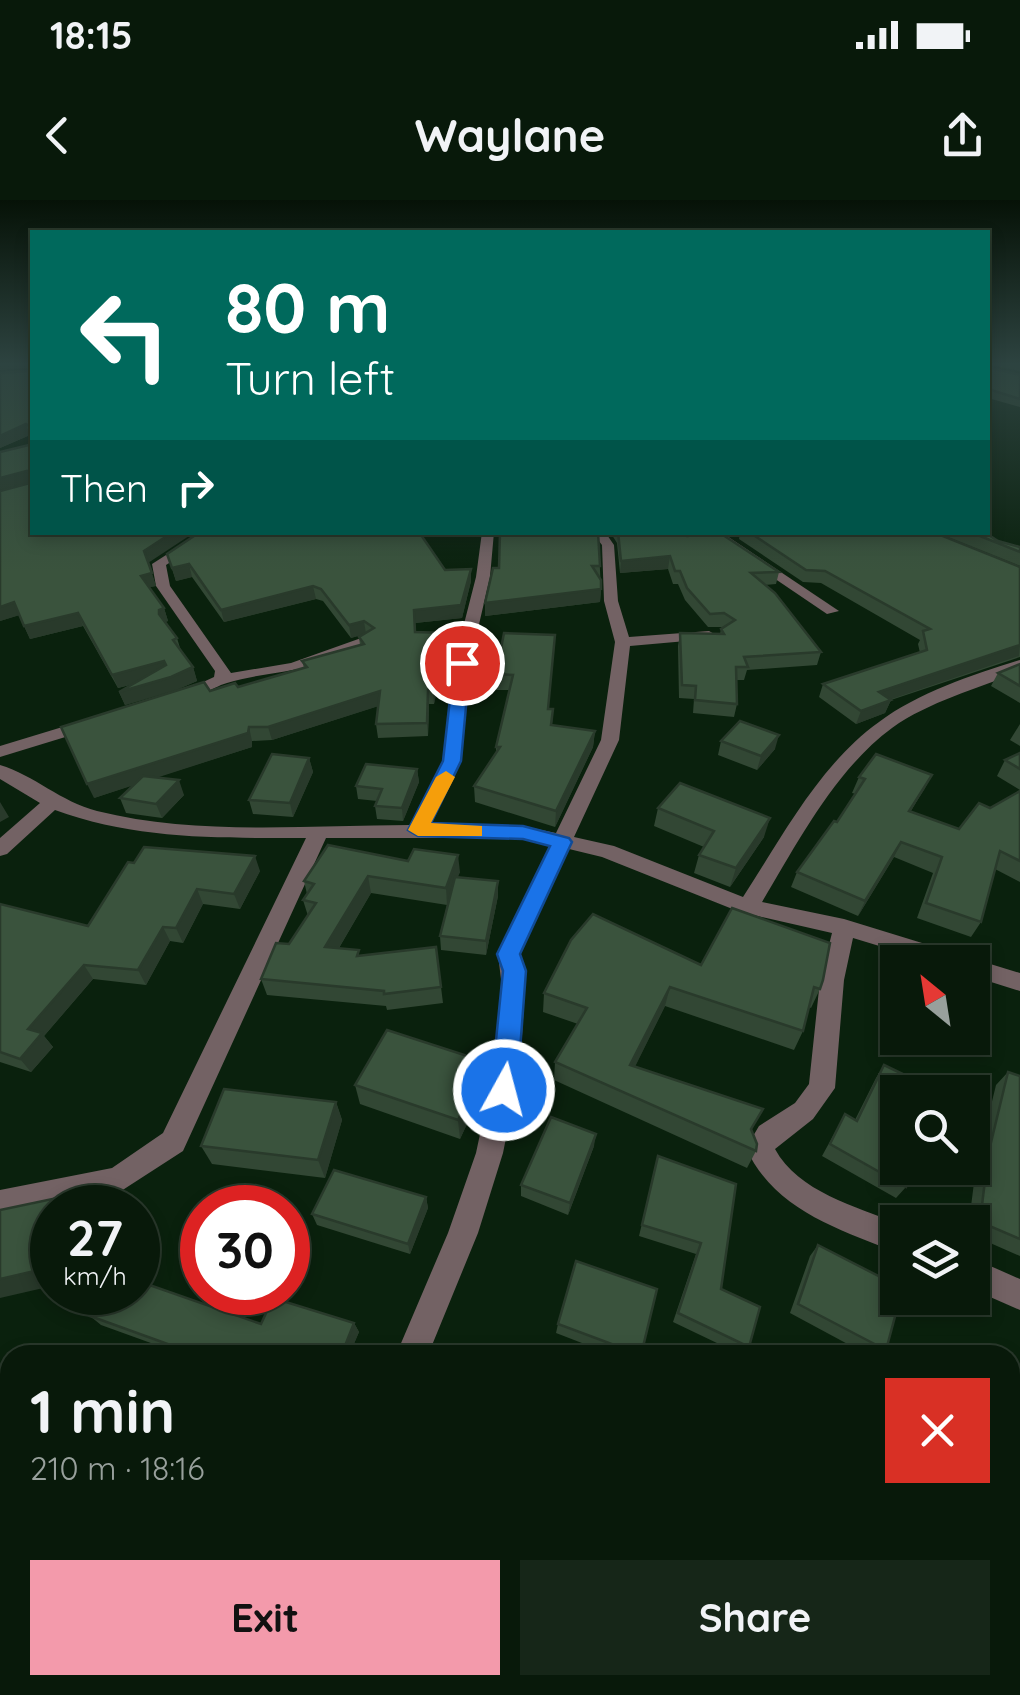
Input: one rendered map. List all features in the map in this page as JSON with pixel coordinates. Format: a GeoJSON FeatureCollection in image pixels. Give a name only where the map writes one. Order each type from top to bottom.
{"type":"FeatureCollection","features":[{"type":"Feature","properties":{"kind":"street"},"geometry":{"type":"LineString","coordinates":[[207,535],[158,564],[158,571],[164,586],[218,661],[222,678]]}},
{"type":"Feature","properties":{"kind":"street"},"geometry":{"type":"LineString","coordinates":[[418,830],[452,761],[462,663],[483,577],[488,535]]}},
{"type":"Feature","properties":{"kind":"street"},"geometry":{"type":"LineString","coordinates":[[416,1345],[458,1248],[494,1146],[509,1063],[514,971],[509,954],[610,740],[622,642],[611,601],[608,545],[600,535]]}},
{"type":"Feature","properties":{"kind":"street"},"geometry":{"type":"LineString","coordinates":[[717,535],[832,611]]}},
{"type":"Feature","properties":{"kind":"street"},"geometry":{"type":"LineString","coordinates":[[622,642],[722,634]]}},
{"type":"Feature","properties":{"kind":"street"},"geometry":{"type":"LineString","coordinates":[[164,702],[222,678],[294,667],[364,642]]}},
{"type":"Feature","properties":{"kind":"street"},"geometry":{"type":"LineString","coordinates":[[748,907],[805,819],[861,748],[886,725],[1020,666]]}},
{"type":"Feature","properties":{"kind":"street"},"geometry":{"type":"LineString","coordinates":[[0,752],[108,719]]}},
{"type":"Feature","properties":{"kind":"street"},"geometry":{"type":"LineString","coordinates":[[0,772],[52,802],[90,816],[144,827],[523,832],[606,851],[748,907],[844,926],[904,945]]}},
{"type":"Feature","properties":{"kind":"street"},"geometry":{"type":"LineString","coordinates":[[0,849],[52,802]]}},
{"type":"Feature","properties":{"kind":"street"},"geometry":{"type":"LineString","coordinates":[[0,1204],[118,1180],[174,1142],[320,830]]}},
{"type":"Feature","properties":{"kind":"street"},"geometry":{"type":"LineString","coordinates":[[844,926],[832,980],[822,1088],[804,1112],[769,1135],[760,1148],[766,1163],[799,1193],[880,1230]]}},
{"type":"Feature","properties":{"kind":"street"},"geometry":{"type":"LineString","coordinates":[[990,973],[1020,982]]}},
{"type":"Feature","properties":{"kind":"street"},"geometry":{"type":"LineString","coordinates":[[990,1281],[1020,1295]]}},
{"type":"Feature","properties":{"kind":"building"},"geometry":{"type":"Polygon","coordinates":[[[30,439],[30,474],[27,471],[0,478],[0,452],[29,445],[30,439]]]}},
{"type":"Feature","properties":{"kind":"building"},"geometry":{"type":"Polygon","coordinates":[[[30,483],[30,535],[168,535],[144,551],[152,573],[141,576],[164,608],[159,614],[193,667],[119,692],[166,665],[164,661],[112,675],[78,613],[24,626],[14,602],[0,607],[0,491],[30,483]]]}},
{"type":"Feature","properties":{"kind":"building"},"geometry":{"type":"Polygon","coordinates":[[[196,535],[421,535],[445,570],[471,569],[461,605],[414,610],[415,632],[446,633],[433,690],[428,690],[427,723],[376,724],[380,691],[268,727],[249,727],[248,733],[87,784],[61,727],[204,682],[210,691],[235,683],[238,687],[307,667],[302,661],[364,644],[359,637],[374,628],[364,621],[349,625],[321,589],[313,586],[221,610],[189,564],[172,568],[167,554],[196,535]]]}},
{"type":"Feature","properties":{"kind":"building"},"geometry":{"type":"Polygon","coordinates":[[[500,535],[598,535],[600,566],[592,566],[601,580],[601,589],[485,603],[493,568],[499,568],[500,535]]]}},
{"type":"Feature","properties":{"kind":"building"},"geometry":{"type":"Polygon","coordinates":[[[618,535],[723,535],[779,572],[751,573],[775,593],[821,652],[744,657],[748,667],[736,667],[737,704],[695,700],[696,686],[682,685],[680,633],[724,634],[721,629],[735,620],[724,613],[710,614],[687,588],[680,571],[675,571],[670,556],[621,561],[618,535]]]}},
{"type":"Feature","properties":{"kind":"building"},"geometry":{"type":"Polygon","coordinates":[[[754,535],[940,535],[1020,567],[1020,645],[879,692],[891,700],[861,711],[823,684],[927,650],[923,631],[930,629],[825,571],[806,570],[754,535]]]}},
{"type":"Feature","properties":{"kind":"building"},"geometry":{"type":"Polygon","coordinates":[[[978,535],[989,535],[1020,547],[1020,552],[978,535]]]}},
{"type":"Feature","properties":{"kind":"building"},"geometry":{"type":"Polygon","coordinates":[[[504,633],[555,635],[548,709],[553,709],[551,725],[595,731],[556,811],[474,786],[500,747],[496,747],[513,675],[496,674],[504,633]]]}},
{"type":"Feature","properties":{"kind":"building"},"geometry":{"type":"Polygon","coordinates":[[[1020,664],[1020,686],[998,673],[1020,664]]]}},
{"type":"Feature","properties":{"kind":"building"},"geometry":{"type":"Polygon","coordinates":[[[740,721],[779,735],[761,756],[721,741],[740,721]]]}},
{"type":"Feature","properties":{"kind":"building"},"geometry":{"type":"Polygon","coordinates":[[[1020,753],[1020,769],[1005,760],[1020,753]]]}},
{"type":"Feature","properties":{"kind":"building"},"geometry":{"type":"Polygon","coordinates":[[[272,754],[309,758],[290,803],[249,800],[272,754]]]}},
{"type":"Feature","properties":{"kind":"building"},"geometry":{"type":"Polygon","coordinates":[[[876,754],[932,775],[909,811],[959,829],[979,803],[990,808],[1020,791],[1020,861],[1000,851],[981,922],[926,903],[942,857],[901,842],[865,901],[797,872],[837,822],[865,779],[859,777],[876,754]]]}},
{"type":"Feature","properties":{"kind":"building"},"geometry":{"type":"Polygon","coordinates":[[[366,764],[417,769],[402,808],[375,806],[382,789],[356,786],[366,764]]]}},
{"type":"Feature","properties":{"kind":"building"},"geometry":{"type":"Polygon","coordinates":[[[143,776],[179,780],[156,804],[120,798],[143,776]]]}},
{"type":"Feature","properties":{"kind":"building"},"geometry":{"type":"Polygon","coordinates":[[[680,783],[770,818],[736,868],[699,855],[714,831],[658,808],[680,783]]]}},
{"type":"Feature","properties":{"kind":"building"},"geometry":{"type":"Polygon","coordinates":[[[328,845],[408,861],[414,849],[458,855],[446,888],[368,876],[325,947],[359,950],[357,956],[436,947],[441,987],[384,994],[261,979],[276,943],[289,944],[316,903],[303,900],[314,884],[304,881],[328,845]]]}},
{"type":"Feature","properties":{"kind":"building"},"geometry":{"type":"Polygon","coordinates":[[[144,847],[255,856],[234,894],[197,889],[176,928],[163,927],[138,970],[84,965],[28,1029],[42,1033],[20,1059],[0,1052],[0,904],[88,926],[128,862],[134,863],[144,847]]]}},
{"type":"Feature","properties":{"kind":"building"},"geometry":{"type":"Polygon","coordinates":[[[455,877],[498,881],[486,941],[440,936],[455,877]]]}},
{"type":"Feature","properties":{"kind":"building"},"geometry":{"type":"Polygon","coordinates":[[[732,908],[830,943],[823,980],[820,989],[814,987],[803,1031],[670,987],[630,1065],[763,1109],[751,1129],[756,1151],[555,1062],[587,1008],[544,993],[571,940],[593,914],[701,965],[732,908]]]}},
{"type":"Feature","properties":{"kind":"building"},"geometry":{"type":"Polygon","coordinates":[[[387,1030],[486,1062],[458,1120],[355,1085],[387,1030]]]}},
{"type":"Feature","properties":{"kind":"building"},"geometry":{"type":"Polygon","coordinates":[[[884,1065],[905,1075],[880,1075],[880,1172],[830,1144],[845,1114],[857,1121],[884,1065]]]}},
{"type":"Feature","properties":{"kind":"building"},"geometry":{"type":"Polygon","coordinates":[[[1008,1072],[1020,1076],[1020,1239],[990,1226],[990,1205],[982,1205],[984,1185],[990,1185],[990,1147],[1008,1072]]]}},
{"type":"Feature","properties":{"kind":"building"},"geometry":{"type":"Polygon","coordinates":[[[224,1089],[336,1102],[318,1160],[201,1146],[224,1089]]]}},
{"type":"Feature","properties":{"kind":"building"},"geometry":{"type":"Polygon","coordinates":[[[551,1117],[596,1134],[570,1203],[521,1185],[551,1117]]]}},
{"type":"Feature","properties":{"kind":"building"},"geometry":{"type":"Polygon","coordinates":[[[658,1156],[736,1184],[721,1289],[760,1307],[750,1345],[678,1313],[701,1243],[642,1225],[658,1156]]]}},
{"type":"Feature","properties":{"kind":"building"},"geometry":{"type":"Polygon","coordinates":[[[334,1170],[426,1197],[408,1244],[312,1214],[334,1170]]]}},
{"type":"Feature","properties":{"kind":"building"},"geometry":{"type":"Polygon","coordinates":[[[30,1204],[30,1272],[0,1279],[0,1210],[30,1204]]]}},
{"type":"Feature","properties":{"kind":"building"},"geometry":{"type":"Polygon","coordinates":[[[818,1245],[880,1277],[880,1315],[895,1315],[887,1345],[876,1345],[798,1304],[818,1245]]]}},
{"type":"Feature","properties":{"kind":"building"},"geometry":{"type":"Polygon","coordinates":[[[576,1261],[657,1289],[643,1345],[614,1345],[558,1324],[576,1261]]]}},
{"type":"Feature","properties":{"kind":"building"},"geometry":{"type":"Polygon","coordinates":[[[160,1289],[180,1296],[180,1315],[235,1315],[261,1324],[265,1315],[310,1315],[310,1309],[354,1323],[345,1345],[170,1345],[90,1316],[160,1315],[160,1289]]]}},
{"type":"Feature","properties":{"kind":"slow traffic"},"geometry":{"type":"LineString","coordinates":[[446,777],[418,830],[475,831]]}},
{"type":"Feature","properties":{"kind":"route"},"geometry":{"type":"LineString","coordinates":[[462,663],[452,761],[418,830],[523,832],[562,842],[509,954],[514,971],[504,1090]]}}]}
